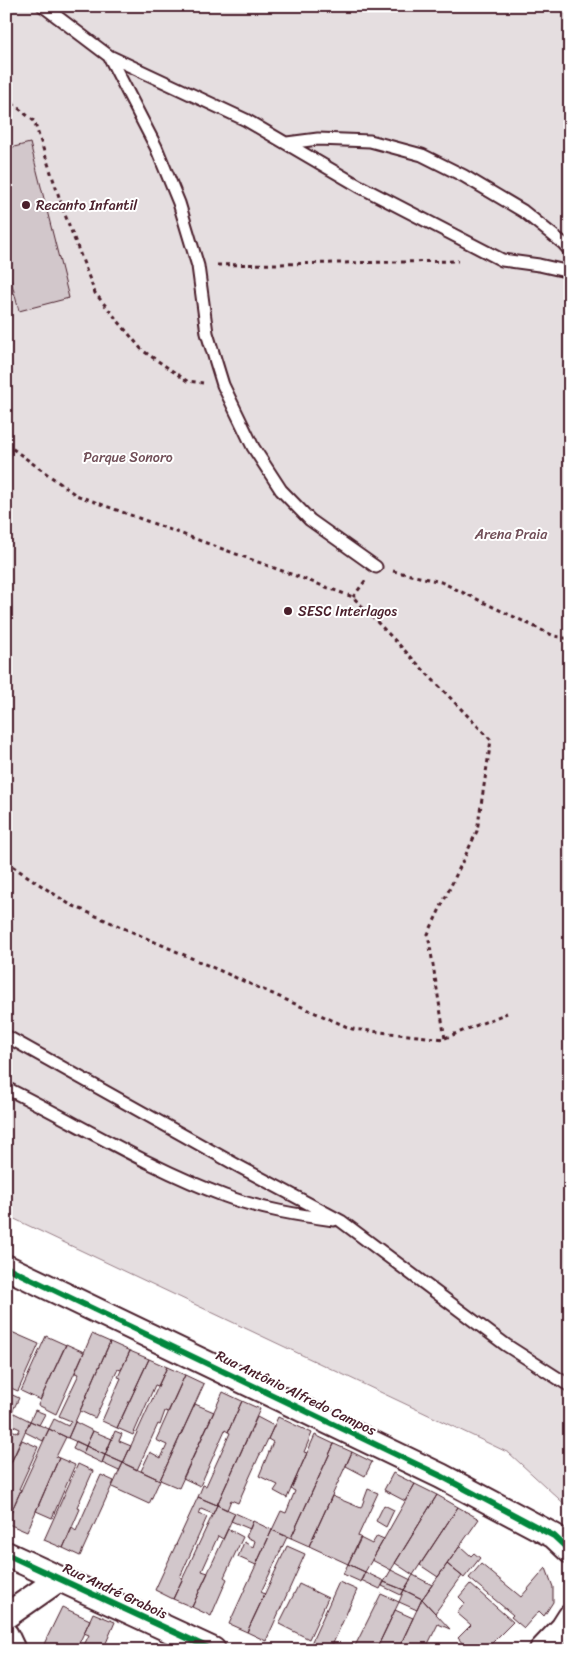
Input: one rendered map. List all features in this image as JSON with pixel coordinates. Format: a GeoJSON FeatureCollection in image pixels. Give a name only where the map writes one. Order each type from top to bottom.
{"type":"FeatureCollection","features":[{"type":"Feature","properties":{"kind":"street","name":"Rua Antônio Alfredo Campos"},"geometry":{"type":"LineString","coordinates":[[6,1267],[441,1476],[554,1536],[570,1551]]}},
{"type":"Feature","properties":{"kind":"street","name":"Rua André Grabois"},"geometry":{"type":"LineString","coordinates":[[6,1554],[213,1650]]}},
{"type":"Feature","properties":{"kind":"street"},"geometry":{"type":"LineString","coordinates":[[6,1616],[59,1579]]}},
{"type":"Feature","properties":{"kind":"street"},"geometry":{"type":"LineString","coordinates":[[542,1650],[564,1628],[570,1618]]}},
{"type":"Feature","properties":{"kind":"street"},"geometry":{"type":"LineString","coordinates":[[6,1635],[13,1650]]}},
{"type":"Feature","properties":{"kind":"lane"},"geometry":{"type":"LineString","coordinates":[[43,6],[109,56],[246,120],[287,142],[317,163],[350,182],[502,260],[540,265],[570,272]]}},
{"type":"Feature","properties":{"kind":"lane"},"geometry":{"type":"LineString","coordinates":[[109,56],[162,163],[179,203],[198,266],[207,333],[223,385],[253,447],[281,490],[310,520],[376,567]]}},
{"type":"Feature","properties":{"kind":"lane"},"geometry":{"type":"LineString","coordinates":[[287,142],[318,139],[370,142],[422,155],[464,176],[523,211],[568,244]]}},
{"type":"Feature","properties":{"kind":"lane"},"geometry":{"type":"LineString","coordinates":[[6,1036],[240,1167],[341,1221],[506,1345],[570,1386]]}},
{"type":"Feature","properties":{"kind":"lane"},"geometry":{"type":"LineString","coordinates":[[6,1088],[158,1166],[226,1196],[293,1214],[341,1221]]}},
{"type":"Feature","properties":{"kind":"path"},"geometry":{"type":"LineString","coordinates":[[6,98],[34,121],[64,212],[95,294],[142,350],[187,381],[223,385]]}},
{"type":"Feature","properties":{"kind":"path"},"geometry":{"type":"LineString","coordinates":[[198,266],[462,260]]}},
{"type":"Feature","properties":{"kind":"path"},"geometry":{"type":"LineString","coordinates":[[6,444],[76,495],[353,597],[491,740],[477,831],[428,934],[445,1038]]}},
{"type":"Feature","properties":{"kind":"path"},"geometry":{"type":"LineString","coordinates":[[376,567],[441,582],[554,636],[570,639]]}},
{"type":"Feature","properties":{"kind":"path"},"geometry":{"type":"LineString","coordinates":[[6,862],[69,904],[352,1028],[445,1038],[507,1013]]}},
{"type":"Feature","properties":{"kind":"green space","name":"SESC Interlagos"},"geometry":{"type":"Polygon","coordinates":[[[6,6],[570,6],[570,1509],[509,1453],[6,1215],[6,6]]]}},
{"type":"Feature","properties":{"kind":"building","name":"Recanto Infantil"},"geometry":{"type":"Polygon","coordinates":[[[30,143],[69,298],[19,311],[6,261],[6,149],[30,143]]]}},
{"type":"Feature","properties":{"kind":"building"},"geometry":{"type":"Polygon","coordinates":[[[7,1330],[39,1344],[18,1391],[6,1386],[7,1330]]]}},
{"type":"Feature","properties":{"kind":"building"},"geometry":{"type":"Polygon","coordinates":[[[92,1334],[110,1342],[68,1438],[49,1429],[54,1419],[68,1426],[71,1421],[59,1416],[79,1374],[75,1373],[92,1334]]]}},
{"type":"Feature","properties":{"kind":"building"},"geometry":{"type":"Polygon","coordinates":[[[46,1336],[66,1345],[40,1400],[21,1391],[46,1336]]]}},
{"type":"Feature","properties":{"kind":"building"},"geometry":{"type":"Polygon","coordinates":[[[110,1342],[130,1351],[121,1370],[118,1369],[95,1418],[80,1411],[110,1342]]]}},
{"type":"Feature","properties":{"kind":"building"},"geometry":{"type":"Polygon","coordinates":[[[66,1344],[84,1352],[56,1414],[38,1405],[66,1344]]]}},
{"type":"Feature","properties":{"kind":"building"},"geometry":{"type":"Polygon","coordinates":[[[130,1351],[149,1359],[117,1428],[102,1421],[121,1378],[118,1377],[130,1351]]]}},
{"type":"Feature","properties":{"kind":"building"},"geometry":{"type":"Polygon","coordinates":[[[149,1359],[167,1367],[158,1386],[155,1385],[133,1435],[117,1428],[149,1359]]]}},
{"type":"Feature","properties":{"kind":"building"},"geometry":{"type":"Polygon","coordinates":[[[167,1367],[185,1375],[168,1412],[165,1411],[160,1425],[158,1424],[137,1470],[123,1463],[167,1367]]]}},
{"type":"Feature","properties":{"kind":"building"},"geometry":{"type":"Polygon","coordinates":[[[185,1375],[204,1384],[160,1480],[141,1471],[150,1452],[161,1458],[167,1445],[156,1440],[185,1375]]]}},
{"type":"Feature","properties":{"kind":"building"},"geometry":{"type":"Polygon","coordinates":[[[6,1392],[19,1398],[12,1412],[6,1409],[6,1392]]]}},
{"type":"Feature","properties":{"kind":"building"},"geometry":{"type":"Polygon","coordinates":[[[223,1392],[242,1401],[228,1432],[225,1430],[200,1486],[183,1478],[223,1392]]]}},
{"type":"Feature","properties":{"kind":"building"},"geometry":{"type":"Polygon","coordinates":[[[242,1401],[260,1409],[217,1505],[198,1497],[203,1485],[206,1486],[242,1401]]]}},
{"type":"Feature","properties":{"kind":"building"},"geometry":{"type":"Polygon","coordinates":[[[195,1404],[214,1412],[179,1488],[160,1480],[195,1404]]]}},
{"type":"Feature","properties":{"kind":"building"},"geometry":{"type":"Polygon","coordinates":[[[35,1410],[45,1414],[39,1425],[30,1421],[35,1410]]]}},
{"type":"Feature","properties":{"kind":"building"},"geometry":{"type":"Polygon","coordinates":[[[12,1412],[30,1421],[6,1473],[6,1427],[18,1433],[20,1429],[7,1423],[12,1412]]]}},
{"type":"Feature","properties":{"kind":"building"},"geometry":{"type":"Polygon","coordinates":[[[257,1417],[274,1426],[238,1503],[231,1500],[227,1510],[217,1505],[257,1417]]]}},
{"type":"Feature","properties":{"kind":"building"},"geometry":{"type":"Polygon","coordinates":[[[278,1417],[312,1433],[304,1452],[307,1453],[287,1498],[274,1491],[278,1485],[259,1476],[273,1442],[268,1439],[278,1417]]]}},
{"type":"Feature","properties":{"kind":"building"},"geometry":{"type":"Polygon","coordinates":[[[30,1421],[49,1429],[43,1441],[25,1432],[30,1421]]]}},
{"type":"Feature","properties":{"kind":"building"},"geometry":{"type":"Polygon","coordinates":[[[75,1422],[93,1431],[86,1446],[68,1438],[75,1422]]]}},
{"type":"Feature","properties":{"kind":"building"},"geometry":{"type":"Polygon","coordinates":[[[49,1429],[66,1437],[56,1457],[59,1458],[27,1532],[6,1523],[49,1429]]]}},
{"type":"Feature","properties":{"kind":"building"},"geometry":{"type":"Polygon","coordinates":[[[93,1431],[112,1439],[105,1455],[86,1446],[93,1431]]]}},
{"type":"Feature","properties":{"kind":"building"},"geometry":{"type":"Polygon","coordinates":[[[115,1431],[122,1434],[119,1441],[131,1446],[123,1463],[105,1455],[115,1431]]]}},
{"type":"Feature","properties":{"kind":"building"},"geometry":{"type":"Polygon","coordinates":[[[315,1435],[334,1444],[291,1538],[272,1530],[281,1511],[286,1513],[295,1491],[291,1489],[315,1435]]]}},
{"type":"Feature","properties":{"kind":"building"},"geometry":{"type":"Polygon","coordinates":[[[22,1440],[38,1447],[6,1523],[6,1473],[22,1440]]]}},
{"type":"Feature","properties":{"kind":"building"},"geometry":{"type":"Polygon","coordinates":[[[76,1441],[86,1446],[83,1454],[73,1449],[76,1441]]]}},
{"type":"Feature","properties":{"kind":"building"},"geometry":{"type":"Polygon","coordinates":[[[334,1444],[352,1452],[309,1546],[291,1538],[334,1444]]]}},
{"type":"Feature","properties":{"kind":"building"},"geometry":{"type":"Polygon","coordinates":[[[86,1446],[105,1455],[102,1463],[83,1454],[86,1446]]]}},
{"type":"Feature","properties":{"kind":"building"},"geometry":{"type":"Polygon","coordinates":[[[352,1452],[372,1462],[365,1476],[346,1466],[352,1452]]]}},
{"type":"Feature","properties":{"kind":"building"},"geometry":{"type":"Polygon","coordinates":[[[105,1455],[123,1463],[119,1471],[102,1463],[105,1455]]]}},
{"type":"Feature","properties":{"kind":"building"},"geometry":{"type":"Polygon","coordinates":[[[59,1458],[75,1465],[52,1518],[36,1511],[59,1458]]]}},
{"type":"Feature","properties":{"kind":"building"},"geometry":{"type":"Polygon","coordinates":[[[123,1463],[160,1480],[149,1504],[112,1487],[123,1463]]]}},
{"type":"Feature","properties":{"kind":"building"},"geometry":{"type":"Polygon","coordinates":[[[78,1464],[93,1471],[77,1507],[80,1509],[63,1548],[44,1540],[78,1464]]]}},
{"type":"Feature","properties":{"kind":"building"},"geometry":{"type":"Polygon","coordinates":[[[393,1473],[415,1484],[405,1501],[384,1490],[393,1473]]]}},
{"type":"Feature","properties":{"kind":"building"},"geometry":{"type":"Polygon","coordinates":[[[101,1475],[114,1481],[80,1556],[63,1548],[72,1528],[76,1531],[101,1475]]]}},
{"type":"Feature","properties":{"kind":"building"},"geometry":{"type":"Polygon","coordinates":[[[415,1484],[437,1495],[391,1570],[372,1560],[415,1484]]]}},
{"type":"Feature","properties":{"kind":"building"},"geometry":{"type":"Polygon","coordinates":[[[368,1489],[378,1493],[358,1536],[361,1538],[348,1564],[309,1546],[332,1496],[361,1508],[368,1489]]]}},
{"type":"Feature","properties":{"kind":"building"},"geometry":{"type":"Polygon","coordinates":[[[437,1495],[458,1507],[413,1575],[395,1563],[437,1495]]]}},
{"type":"Feature","properties":{"kind":"building"},"geometry":{"type":"Polygon","coordinates":[[[198,1497],[217,1505],[213,1514],[201,1509],[199,1514],[207,1517],[180,1577],[183,1578],[173,1599],[155,1590],[198,1497]]]}},
{"type":"Feature","properties":{"kind":"building"},"geometry":{"type":"Polygon","coordinates":[[[217,1505],[235,1513],[223,1539],[218,1536],[202,1571],[208,1573],[192,1607],[173,1599],[217,1505]]]}},
{"type":"Feature","properties":{"kind":"building"},"geometry":{"type":"Polygon","coordinates":[[[384,1505],[394,1510],[386,1527],[376,1521],[384,1505]]]}},
{"type":"Feature","properties":{"kind":"building"},"geometry":{"type":"Polygon","coordinates":[[[458,1507],[479,1519],[438,1577],[420,1565],[458,1507]]]}},
{"type":"Feature","properties":{"kind":"building"},"geometry":{"type":"Polygon","coordinates":[[[235,1513],[253,1521],[250,1529],[231,1521],[235,1513]]]}},
{"type":"Feature","properties":{"kind":"building"},"geometry":{"type":"Polygon","coordinates":[[[253,1521],[272,1530],[256,1565],[238,1557],[244,1542],[253,1547],[255,1541],[246,1537],[253,1521]]]}},
{"type":"Feature","properties":{"kind":"building"},"geometry":{"type":"Polygon","coordinates":[[[228,1529],[243,1537],[224,1577],[227,1579],[211,1616],[192,1607],[228,1529]]]}},
{"type":"Feature","properties":{"kind":"building"},"geometry":{"type":"Polygon","coordinates":[[[272,1530],[287,1537],[261,1592],[265,1594],[247,1632],[229,1624],[272,1530]]]}},
{"type":"Feature","properties":{"kind":"building"},"geometry":{"type":"Polygon","coordinates":[[[377,1536],[384,1539],[365,1572],[348,1564],[360,1538],[372,1544],[377,1536]]]}},
{"type":"Feature","properties":{"kind":"building"},"geometry":{"type":"Polygon","coordinates":[[[287,1546],[305,1554],[266,1641],[247,1632],[287,1546]]]}},
{"type":"Feature","properties":{"kind":"building"},"geometry":{"type":"Polygon","coordinates":[[[460,1546],[471,1556],[474,1553],[480,1558],[464,1578],[447,1564],[460,1546]]]}},
{"type":"Feature","properties":{"kind":"building"},"geometry":{"type":"Polygon","coordinates":[[[348,1564],[365,1572],[361,1582],[343,1574],[348,1564]]]}},
{"type":"Feature","properties":{"kind":"building"},"geometry":{"type":"Polygon","coordinates":[[[447,1564],[462,1576],[435,1613],[422,1599],[447,1564]]]}},
{"type":"Feature","properties":{"kind":"building"},"geometry":{"type":"Polygon","coordinates":[[[481,1564],[521,1597],[546,1568],[553,1587],[553,1602],[544,1616],[539,1611],[524,1628],[511,1617],[513,1615],[469,1578],[481,1564]]]}},
{"type":"Feature","properties":{"kind":"building"},"geometry":{"type":"Polygon","coordinates":[[[391,1570],[411,1580],[404,1590],[384,1582],[391,1570]]]}},
{"type":"Feature","properties":{"kind":"building"},"geometry":{"type":"Polygon","coordinates":[[[365,1572],[384,1581],[380,1589],[361,1580],[365,1572]]]}},
{"type":"Feature","properties":{"kind":"building"},"geometry":{"type":"Polygon","coordinates":[[[413,1575],[432,1585],[422,1599],[404,1590],[413,1575]]]}},
{"type":"Feature","properties":{"kind":"building"},"geometry":{"type":"Polygon","coordinates":[[[339,1582],[357,1590],[330,1650],[308,1650],[339,1582]]]}},
{"type":"Feature","properties":{"kind":"building"},"geometry":{"type":"Polygon","coordinates":[[[384,1582],[404,1590],[401,1595],[382,1586],[384,1582]]]}},
{"type":"Feature","properties":{"kind":"building"},"geometry":{"type":"Polygon","coordinates":[[[299,1584],[328,1598],[309,1639],[279,1624],[299,1584]]]}},
{"type":"Feature","properties":{"kind":"building"},"geometry":{"type":"Polygon","coordinates":[[[470,1584],[513,1622],[485,1650],[468,1650],[458,1638],[471,1625],[457,1613],[465,1603],[459,1597],[470,1584]]]}},
{"type":"Feature","properties":{"kind":"building"},"geometry":{"type":"Polygon","coordinates":[[[404,1590],[422,1599],[417,1610],[399,1602],[404,1590]]]}},
{"type":"Feature","properties":{"kind":"building"},"geometry":{"type":"Polygon","coordinates":[[[381,1594],[399,1602],[376,1650],[353,1650],[381,1594]]]}},
{"type":"Feature","properties":{"kind":"building"},"geometry":{"type":"Polygon","coordinates":[[[422,1599],[450,1629],[438,1624],[425,1650],[398,1650],[422,1599]]]}},
{"type":"Feature","properties":{"kind":"building"},"geometry":{"type":"Polygon","coordinates":[[[62,1607],[90,1620],[76,1650],[56,1650],[44,1644],[62,1607]]]}},
{"type":"Feature","properties":{"kind":"building"},"geometry":{"type":"Polygon","coordinates":[[[395,1610],[413,1618],[398,1650],[376,1650],[395,1610]]]}},
{"type":"Feature","properties":{"kind":"building"},"geometry":{"type":"Polygon","coordinates":[[[93,1613],[115,1622],[103,1650],[76,1650],[77,1647],[82,1649],[89,1635],[84,1633],[93,1613]]]}},
{"type":"Feature","properties":{"kind":"cycle path"},"geometry":{"type":"LineString","coordinates":[[6,1267],[441,1476],[554,1536],[570,1551]]}},
{"type":"Feature","properties":{"kind":"cycle path"},"geometry":{"type":"LineString","coordinates":[[6,1554],[213,1650]]}},
{"type":"Feature","properties":{"kind":"place","name":"Recanto Infantil"},"geometry":{"type":"Point","coordinates":[26,205]}},
{"type":"Feature","properties":{"kind":"place","name":"SESC Interlagos"},"geometry":{"type":"Point","coordinates":[288,611]}},
{"type":"Feature","properties":{"kind":"park label","name":"Parque Sonoro"},"geometry":{"type":"Point","coordinates":[128,457]}},
{"type":"Feature","properties":{"kind":"park label","name":"Arena Praia"},"geometry":{"type":"Point","coordinates":[511,534]}}]}
